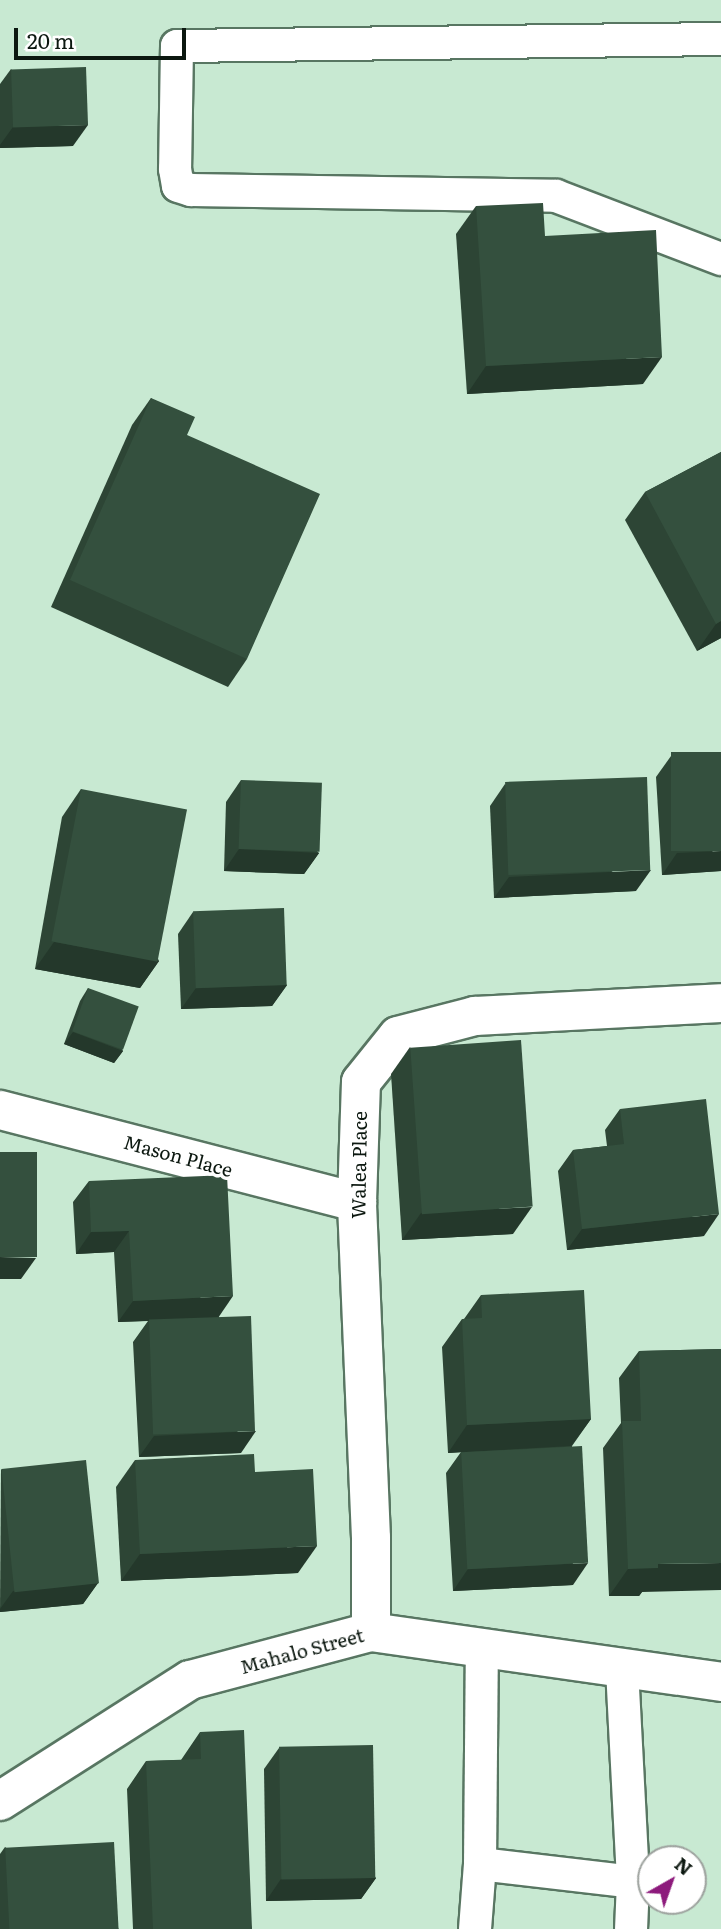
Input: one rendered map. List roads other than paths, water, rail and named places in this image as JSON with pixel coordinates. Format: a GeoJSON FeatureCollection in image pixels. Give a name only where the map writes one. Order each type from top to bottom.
{"type":"FeatureCollection","features":[{"type":"Feature","properties":{"kind":"street","name":"Walea Place"},"geometry":{"type":"LineString","coordinates":[[371,1632],[371,1538],[357,1202],[361,1082],[398,1036],[475,1016],[721,1003]]}},
{"type":"Feature","properties":{"kind":"street","name":"Mason Place"},"geometry":{"type":"LineString","coordinates":[[0,1110],[357,1202]]}},
{"type":"Feature","properties":{"kind":"street","name":"Mahalo Street"},"geometry":{"type":"LineString","coordinates":[[0,1801],[190,1680],[371,1632],[721,1682]]}},
{"type":"Feature","properties":{"kind":"lane"},"geometry":{"type":"LineString","coordinates":[[721,39],[177,46],[175,169],[178,186],[191,190],[556,196],[721,259]]}},
{"type":"Feature","properties":{"kind":"lane"},"geometry":{"type":"LineString","coordinates":[[475,1929],[480,1864],[482,1647]]}},
{"type":"Feature","properties":{"kind":"lane"},"geometry":{"type":"LineString","coordinates":[[622,1669],[634,1882],[631,1929]]}},
{"type":"Feature","properties":{"kind":"lane"},"geometry":{"type":"LineString","coordinates":[[480,1864],[634,1882]]}}]}
